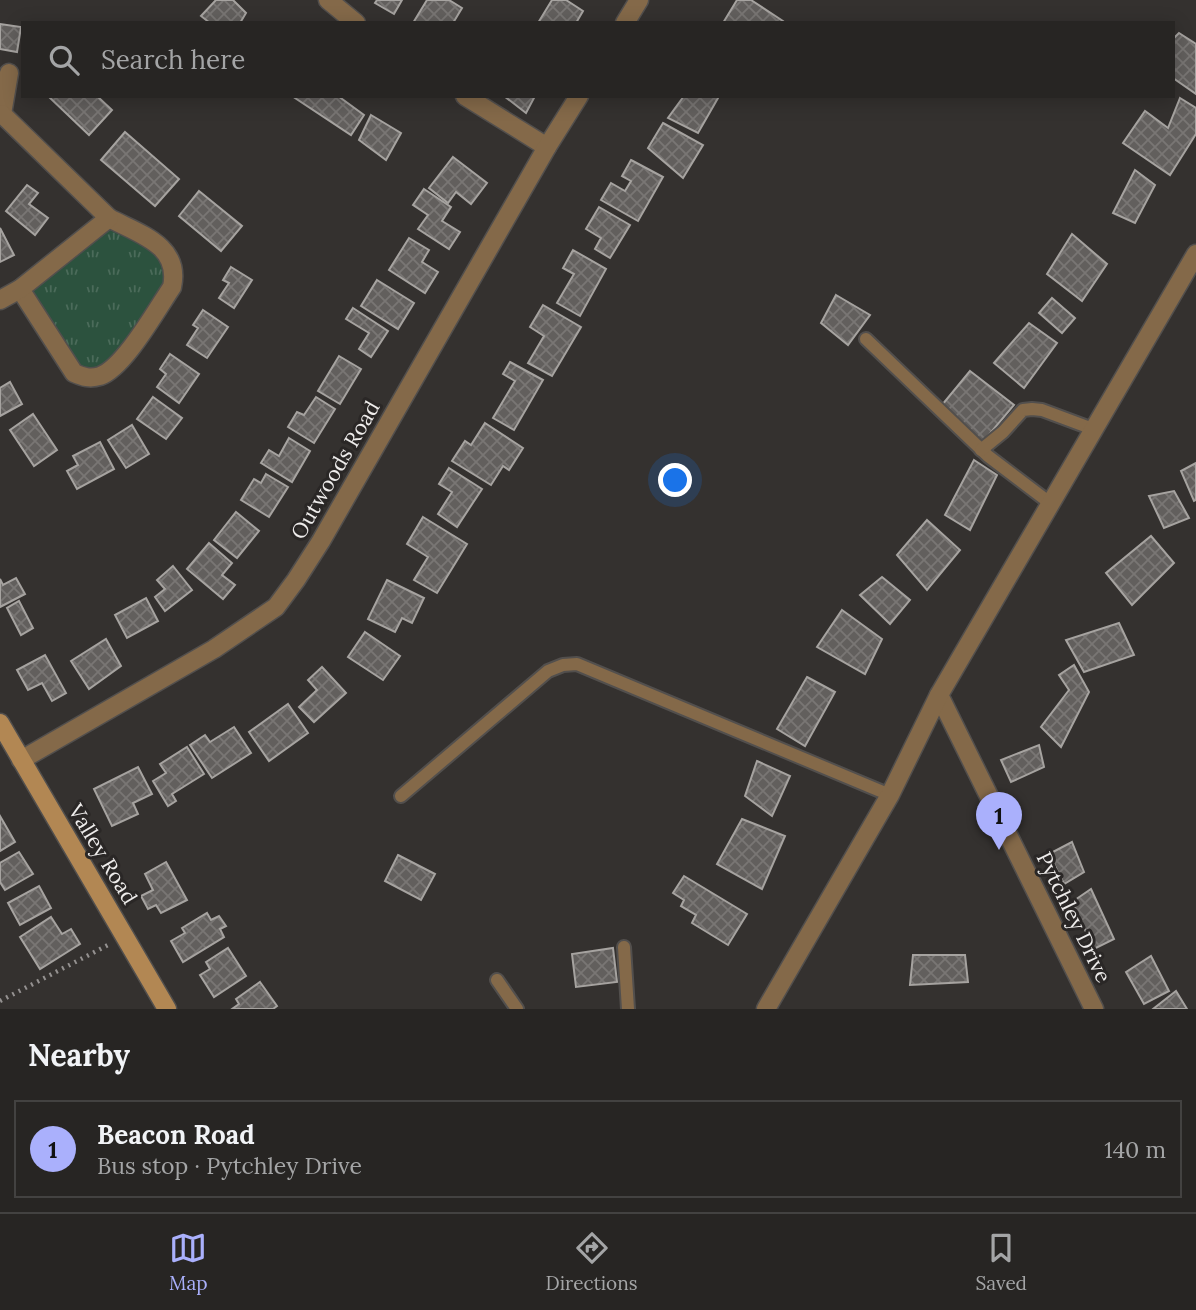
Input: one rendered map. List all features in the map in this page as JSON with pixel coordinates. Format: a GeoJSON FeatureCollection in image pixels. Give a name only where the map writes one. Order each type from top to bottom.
{"type":"FeatureCollection","features":[{"type":"Feature","properties":{"kind":"street"},"geometry":{"type":"LineString","coordinates":[[328,0],[354,21]]}},
{"type":"Feature","properties":{"kind":"street"},"geometry":{"type":"LineString","coordinates":[[626,21],[639,0]]}},
{"type":"Feature","properties":{"kind":"street"},"geometry":{"type":"LineString","coordinates":[[9,73],[1,114],[109,218],[159,244],[168,254],[174,276],[172,287],[114,368],[101,376],[87,378],[74,373],[20,289]]}},
{"type":"Feature","properties":{"kind":"street"},"geometry":{"type":"LineString","coordinates":[[468,98],[547,147]]}},
{"type":"Feature","properties":{"kind":"street","name":"Outwoods Road"},"geometry":{"type":"LineString","coordinates":[[21,760],[214,649],[276,607],[321,541],[578,98]]}},
{"type":"Feature","properties":{"kind":"street"},"geometry":{"type":"LineString","coordinates":[[0,300],[20,289],[109,218]]}},
{"type":"Feature","properties":{"kind":"street"},"geometry":{"type":"LineString","coordinates":[[766,1009],[890,795],[939,695],[1196,254]]}},
{"type":"Feature","properties":{"kind":"street","name":"Pytchley Drive"},"geometry":{"type":"LineString","coordinates":[[939,695],[1094,1009]]}},
{"type":"Feature","properties":{"kind":"street","name":"Valley Road"},"geometry":{"type":"LineString","coordinates":[[0,723],[167,1009]]}},
{"type":"Feature","properties":{"kind":"lane"},"geometry":{"type":"LineString","coordinates":[[866,339],[981,450],[1050,503]]}},
{"type":"Feature","properties":{"kind":"lane"},"geometry":{"type":"LineString","coordinates":[[981,450],[1003,432],[1023,410],[1032,408],[1093,429]]}},
{"type":"Feature","properties":{"kind":"lane"},"geometry":{"type":"LineString","coordinates":[[401,796],[548,671],[562,665],[577,664],[890,795]]}},
{"type":"Feature","properties":{"kind":"lane"},"geometry":{"type":"LineString","coordinates":[[624,947],[628,1009]]}},
{"type":"Feature","properties":{"kind":"lane"},"geometry":{"type":"LineString","coordinates":[[497,980],[517,1009]]}},
{"type":"Feature","properties":{"kind":"path"},"geometry":{"type":"LineString","coordinates":[[0,1001],[126,936]]}},
{"type":"Feature","properties":{"kind":"green space"},"geometry":{"type":"Polygon","coordinates":[[[109,218],[158,244],[174,277],[125,355],[87,378],[20,289],[109,218]]]}},
{"type":"Feature","properties":{"kind":"building"},"geometry":{"type":"Polygon","coordinates":[[[216,0],[233,0],[246,13],[241,21],[207,21],[201,16],[216,0]]]}},
{"type":"Feature","properties":{"kind":"building"},"geometry":{"type":"Polygon","coordinates":[[[377,0],[402,0],[394,14],[375,3],[377,0]]]}},
{"type":"Feature","properties":{"kind":"building"},"geometry":{"type":"Polygon","coordinates":[[[427,0],[449,0],[462,8],[454,21],[414,21],[427,0]]]}},
{"type":"Feature","properties":{"kind":"building"},"geometry":{"type":"Polygon","coordinates":[[[552,0],[566,0],[583,11],[577,21],[539,21],[552,0]]]}},
{"type":"Feature","properties":{"kind":"building"},"geometry":{"type":"Polygon","coordinates":[[[737,0],[751,0],[783,21],[724,21],[737,0]]]}},
{"type":"Feature","properties":{"kind":"building"},"geometry":{"type":"Polygon","coordinates":[[[0,24],[21,27],[17,52],[0,49],[0,24]]]}},
{"type":"Feature","properties":{"kind":"building"},"geometry":{"type":"Polygon","coordinates":[[[1179,33],[1196,44],[1196,94],[1175,79],[1175,37],[1179,33]]]}},
{"type":"Feature","properties":{"kind":"building"},"geometry":{"type":"Polygon","coordinates":[[[50,98],[99,98],[112,110],[89,135],[50,98]]]}},
{"type":"Feature","properties":{"kind":"building"},"geometry":{"type":"Polygon","coordinates":[[[295,98],[341,98],[364,115],[351,135],[295,98]]]}},
{"type":"Feature","properties":{"kind":"building"},"geometry":{"type":"Polygon","coordinates":[[[507,98],[534,98],[526,113],[507,98]]]}},
{"type":"Feature","properties":{"kind":"building"},"geometry":{"type":"Polygon","coordinates":[[[683,98],[718,98],[698,133],[668,118],[683,98]]]}},
{"type":"Feature","properties":{"kind":"building"},"geometry":{"type":"Polygon","coordinates":[[[1180,98],[1196,108],[1196,134],[1170,175],[1123,143],[1145,111],[1168,128],[1180,98]]]}},
{"type":"Feature","properties":{"kind":"building"},"geometry":{"type":"Polygon","coordinates":[[[371,115],[401,133],[386,160],[359,140],[371,115]]]}},
{"type":"Feature","properties":{"kind":"building"},"geometry":{"type":"Polygon","coordinates":[[[663,123],[703,145],[683,178],[648,148],[663,123]]]}},
{"type":"Feature","properties":{"kind":"building"},"geometry":{"type":"Polygon","coordinates":[[[125,132],[179,179],[155,206],[101,160],[125,132]]]}},
{"type":"Feature","properties":{"kind":"building"},"geometry":{"type":"Polygon","coordinates":[[[453,157],[487,183],[471,204],[456,192],[448,203],[429,188],[453,157]]]}},
{"type":"Feature","properties":{"kind":"building"},"geometry":{"type":"Polygon","coordinates":[[[631,160],[663,177],[638,221],[601,200],[611,183],[625,191],[631,181],[622,176],[631,160]]]}},
{"type":"Feature","properties":{"kind":"building"},"geometry":{"type":"Polygon","coordinates":[[[1135,170],[1155,185],[1135,223],[1113,213],[1135,170]]]}},
{"type":"Feature","properties":{"kind":"building"},"geometry":{"type":"Polygon","coordinates":[[[27,185],[38,193],[29,204],[48,218],[35,235],[6,211],[27,185]]]}},
{"type":"Feature","properties":{"kind":"building"},"geometry":{"type":"Polygon","coordinates":[[[424,189],[451,207],[442,221],[460,232],[449,249],[418,229],[428,215],[413,205],[424,189]]]}},
{"type":"Feature","properties":{"kind":"building"},"geometry":{"type":"Polygon","coordinates":[[[199,191],[242,226],[221,251],[179,216],[199,191]]]}},
{"type":"Feature","properties":{"kind":"building"},"geometry":{"type":"Polygon","coordinates":[[[599,207],[630,225],[610,258],[595,249],[601,238],[586,229],[599,207]]]}},
{"type":"Feature","properties":{"kind":"building"},"geometry":{"type":"Polygon","coordinates":[[[0,228],[14,255],[0,262],[0,228]]]}},
{"type":"Feature","properties":{"kind":"building"},"geometry":{"type":"Polygon","coordinates":[[[1072,234],[1107,264],[1082,301],[1047,274],[1072,234]]]}},
{"type":"Feature","properties":{"kind":"building"},"geometry":{"type":"Polygon","coordinates":[[[409,238],[429,250],[422,262],[438,272],[425,293],[389,270],[409,238]]]}},
{"type":"Feature","properties":{"kind":"building"},"geometry":{"type":"Polygon","coordinates":[[[573,250],[606,269],[580,316],[557,303],[574,274],[563,268],[573,250]]]}},
{"type":"Feature","properties":{"kind":"building"},"geometry":{"type":"Polygon","coordinates":[[[231,267],[252,280],[234,308],[219,298],[229,283],[223,280],[231,267]]]}},
{"type":"Feature","properties":{"kind":"building"},"geometry":{"type":"Polygon","coordinates":[[[377,280],[414,303],[398,329],[361,306],[377,280]]]}},
{"type":"Feature","properties":{"kind":"building"},"geometry":{"type":"Polygon","coordinates":[[[836,295],[870,315],[848,345],[821,323],[836,295]]]}},
{"type":"Feature","properties":{"kind":"building"},"geometry":{"type":"Polygon","coordinates":[[[1052,298],[1075,318],[1062,333],[1039,313],[1052,298]]]}},
{"type":"Feature","properties":{"kind":"building"},"geometry":{"type":"Polygon","coordinates":[[[543,305],[581,327],[552,376],[528,363],[544,336],[530,327],[543,305]]]}},
{"type":"Feature","properties":{"kind":"building"},"geometry":{"type":"Polygon","coordinates":[[[353,308],[388,331],[371,357],[359,349],[369,333],[346,319],[353,308]]]}},
{"type":"Feature","properties":{"kind":"building"},"geometry":{"type":"Polygon","coordinates":[[[203,310],[228,327],[207,358],[187,345],[198,328],[193,325],[203,310]]]}},
{"type":"Feature","properties":{"kind":"building"},"geometry":{"type":"Polygon","coordinates":[[[1029,323],[1057,343],[1024,388],[994,363],[1029,323]]]}},
{"type":"Feature","properties":{"kind":"building"},"geometry":{"type":"Polygon","coordinates":[[[170,354],[199,374],[179,403],[157,387],[166,374],[160,369],[170,354]]]}},
{"type":"Feature","properties":{"kind":"building"},"geometry":{"type":"Polygon","coordinates":[[[339,356],[361,369],[340,404],[318,391],[339,356]]]}},
{"type":"Feature","properties":{"kind":"building"},"geometry":{"type":"Polygon","coordinates":[[[510,362],[543,380],[514,430],[493,418],[515,381],[503,374],[510,362]]]}},
{"type":"Feature","properties":{"kind":"building"},"geometry":{"type":"Polygon","coordinates":[[[970,371],[1014,405],[982,443],[942,405],[970,371]]]}},
{"type":"Feature","properties":{"kind":"building"},"geometry":{"type":"Polygon","coordinates":[[[10,382],[22,404],[0,416],[0,388],[10,382]]]}},
{"type":"Feature","properties":{"kind":"building"},"geometry":{"type":"Polygon","coordinates":[[[153,397],[182,418],[166,439],[137,419],[153,397]]]}},
{"type":"Feature","properties":{"kind":"building"},"geometry":{"type":"Polygon","coordinates":[[[316,397],[335,409],[314,443],[288,427],[297,412],[304,415],[316,397]]]}},
{"type":"Feature","properties":{"kind":"building"},"geometry":{"type":"Polygon","coordinates":[[[33,414],[57,450],[34,466],[10,430],[33,414]]]}},
{"type":"Feature","properties":{"kind":"building"},"geometry":{"type":"Polygon","coordinates":[[[485,423],[523,448],[509,470],[503,466],[491,485],[452,461],[465,441],[471,445],[485,423]]]}},
{"type":"Feature","properties":{"kind":"building"},"geometry":{"type":"Polygon","coordinates":[[[132,425],[149,454],[126,468],[108,440],[132,425]]]}},
{"type":"Feature","properties":{"kind":"building"},"geometry":{"type":"Polygon","coordinates":[[[289,438],[310,451],[292,482],[261,463],[269,450],[279,456],[289,438]]]}},
{"type":"Feature","properties":{"kind":"building"},"geometry":{"type":"Polygon","coordinates":[[[100,442],[114,469],[77,489],[67,471],[78,465],[73,456],[100,442]]]}},
{"type":"Feature","properties":{"kind":"building"},"geometry":{"type":"Polygon","coordinates":[[[974,460],[997,475],[970,530],[945,515],[974,460]]]}},
{"type":"Feature","properties":{"kind":"building"},"geometry":{"type":"Polygon","coordinates":[[[1196,463],[1196,500],[1194,501],[1181,471],[1196,463]]]}},
{"type":"Feature","properties":{"kind":"building"},"geometry":{"type":"Polygon","coordinates":[[[449,468],[482,489],[457,527],[438,514],[452,492],[439,484],[449,468]]]}},
{"type":"Feature","properties":{"kind":"building"},"geometry":{"type":"Polygon","coordinates":[[[266,474],[288,487],[269,517],[241,500],[254,479],[261,483],[266,474]]]}},
{"type":"Feature","properties":{"kind":"building"},"geometry":{"type":"Polygon","coordinates":[[[1174,491],[1189,518],[1164,528],[1149,496],[1174,491]]]}},
{"type":"Feature","properties":{"kind":"building"},"geometry":{"type":"Polygon","coordinates":[[[236,512],[259,531],[237,558],[214,540],[236,512]]]}},
{"type":"Feature","properties":{"kind":"building"},"geometry":{"type":"Polygon","coordinates":[[[423,517],[467,544],[437,593],[414,580],[428,557],[407,544],[423,517]]]}},
{"type":"Feature","properties":{"kind":"building"},"geometry":{"type":"Polygon","coordinates":[[[927,520],[960,550],[927,590],[897,555],[927,520]]]}},
{"type":"Feature","properties":{"kind":"building"},"geometry":{"type":"Polygon","coordinates":[[[1151,536],[1174,563],[1132,605],[1106,573],[1151,536]]]}},
{"type":"Feature","properties":{"kind":"building"},"geometry":{"type":"Polygon","coordinates":[[[209,543],[232,563],[222,575],[235,585],[223,599],[187,569],[209,543]]]}},
{"type":"Feature","properties":{"kind":"building"},"geometry":{"type":"Polygon","coordinates":[[[173,566],[192,590],[165,611],[155,597],[165,589],[157,580],[173,566]]]}},
{"type":"Feature","properties":{"kind":"building"},"geometry":{"type":"Polygon","coordinates":[[[882,577],[910,600],[890,624],[860,595],[882,577]]]}},
{"type":"Feature","properties":{"kind":"building"},"geometry":{"type":"Polygon","coordinates":[[[16,578],[25,594],[0,607],[0,579],[3,585],[16,578]]]}},
{"type":"Feature","properties":{"kind":"building"},"geometry":{"type":"Polygon","coordinates":[[[387,580],[424,598],[412,623],[402,618],[395,632],[368,619],[387,580]]]}},
{"type":"Feature","properties":{"kind":"building"},"geometry":{"type":"Polygon","coordinates":[[[146,598],[158,621],[127,638],[115,615],[146,598]]]}},
{"type":"Feature","properties":{"kind":"building"},"geometry":{"type":"Polygon","coordinates":[[[19,601],[33,628],[21,635],[7,608],[19,601]]]}},
{"type":"Feature","properties":{"kind":"building"},"geometry":{"type":"Polygon","coordinates":[[[842,610],[882,639],[865,674],[817,647],[842,610]]]}},
{"type":"Feature","properties":{"kind":"building"},"geometry":{"type":"Polygon","coordinates":[[[1119,623],[1134,655],[1084,672],[1066,640],[1119,623]]]}},
{"type":"Feature","properties":{"kind":"building"},"geometry":{"type":"Polygon","coordinates":[[[365,632],[400,656],[383,680],[348,657],[365,632]]]}},
{"type":"Feature","properties":{"kind":"building"},"geometry":{"type":"Polygon","coordinates":[[[106,639],[121,666],[89,689],[71,661],[106,639]]]}},
{"type":"Feature","properties":{"kind":"building"},"geometry":{"type":"Polygon","coordinates":[[[45,655],[66,693],[52,701],[42,683],[28,690],[17,670],[45,655]]]}},
{"type":"Feature","properties":{"kind":"building"},"geometry":{"type":"Polygon","coordinates":[[[1074,665],[1089,692],[1061,747],[1041,727],[1069,690],[1059,675],[1074,665]]]}},
{"type":"Feature","properties":{"kind":"building"},"geometry":{"type":"Polygon","coordinates":[[[322,667],[346,693],[314,722],[299,707],[317,690],[308,680],[322,667]]]}},
{"type":"Feature","properties":{"kind":"building"},"geometry":{"type":"Polygon","coordinates":[[[807,677],[835,692],[805,746],[777,729],[807,677]]]}},
{"type":"Feature","properties":{"kind":"building"},"geometry":{"type":"Polygon","coordinates":[[[288,704],[308,733],[269,761],[249,732],[288,704]]]}},
{"type":"Feature","properties":{"kind":"building"},"geometry":{"type":"Polygon","coordinates":[[[234,727],[251,753],[212,778],[190,745],[205,735],[210,742],[234,727]]]}},
{"type":"Feature","properties":{"kind":"building"},"geometry":{"type":"Polygon","coordinates":[[[1039,745],[1044,767],[1011,782],[1001,760],[1039,745]]]}},
{"type":"Feature","properties":{"kind":"building"},"geometry":{"type":"Polygon","coordinates":[[[187,747],[204,774],[172,794],[176,801],[168,806],[153,781],[166,773],[160,764],[187,747]]]}},
{"type":"Feature","properties":{"kind":"building"},"geometry":{"type":"Polygon","coordinates":[[[757,761],[790,776],[772,816],[745,796],[757,761]]]}},
{"type":"Feature","properties":{"kind":"building"},"geometry":{"type":"Polygon","coordinates":[[[138,767],[152,794],[133,803],[138,814],[112,826],[94,789],[138,767]]]}},
{"type":"Feature","properties":{"kind":"building"},"geometry":{"type":"Polygon","coordinates":[[[0,816],[15,842],[0,851],[0,816]]]}},
{"type":"Feature","properties":{"kind":"building"},"geometry":{"type":"Polygon","coordinates":[[[742,819],[785,836],[762,889],[717,864],[742,819]]]}},
{"type":"Feature","properties":{"kind":"building"},"geometry":{"type":"Polygon","coordinates":[[[1072,842],[1084,872],[1064,884],[1049,854],[1072,842]]]}},
{"type":"Feature","properties":{"kind":"building"},"geometry":{"type":"Polygon","coordinates":[[[19,852],[33,874],[5,890],[0,882],[0,863],[19,852]]]}},
{"type":"Feature","properties":{"kind":"building"},"geometry":{"type":"Polygon","coordinates":[[[398,855],[435,874],[421,900],[385,881],[398,855]]]}},
{"type":"Feature","properties":{"kind":"building"},"geometry":{"type":"Polygon","coordinates":[[[166,862],[187,900],[161,913],[156,905],[148,909],[141,896],[153,890],[145,874],[166,862]]]}},
{"type":"Feature","properties":{"kind":"building"},"geometry":{"type":"Polygon","coordinates":[[[684,876],[747,914],[728,945],[692,923],[696,915],[681,906],[684,900],[673,893],[684,876]]]}},
{"type":"Feature","properties":{"kind":"building"},"geometry":{"type":"Polygon","coordinates":[[[39,886],[51,908],[20,925],[8,903],[39,886]]]}},
{"type":"Feature","properties":{"kind":"building"},"geometry":{"type":"Polygon","coordinates":[[[1091,889],[1114,939],[1094,949],[1072,902],[1091,889]]]}},
{"type":"Feature","properties":{"kind":"building"},"geometry":{"type":"Polygon","coordinates":[[[207,913],[211,920],[219,916],[226,926],[220,929],[224,937],[183,962],[171,941],[185,933],[182,928],[207,913]]]}},
{"type":"Feature","properties":{"kind":"building"},"geometry":{"type":"Polygon","coordinates":[[[51,917],[62,934],[71,929],[80,944],[40,969],[20,937],[51,917]]]}},
{"type":"Feature","properties":{"kind":"building"},"geometry":{"type":"Polygon","coordinates":[[[228,948],[246,976],[214,997],[200,975],[210,969],[206,962],[228,948]]]}},
{"type":"Feature","properties":{"kind":"building"},"geometry":{"type":"Polygon","coordinates":[[[613,948],[617,982],[576,987],[572,954],[613,948]]]}},
{"type":"Feature","properties":{"kind":"building"},"geometry":{"type":"Polygon","coordinates":[[[913,955],[965,955],[968,982],[910,985],[913,955]]]}},
{"type":"Feature","properties":{"kind":"building"},"geometry":{"type":"Polygon","coordinates":[[[1151,956],[1169,991],[1144,1004],[1126,972],[1151,956]]]}},
{"type":"Feature","properties":{"kind":"building"},"geometry":{"type":"Polygon","coordinates":[[[260,982],[277,1006],[273,1009],[232,1009],[239,1004],[236,999],[260,982]]]}},
{"type":"Feature","properties":{"kind":"building"},"geometry":{"type":"Polygon","coordinates":[[[1176,991],[1187,1009],[1153,1009],[1176,991]]]}},
{"type":"Feature","properties":{"kind":"place","name":"Beacon Road"},"geometry":{"type":"Point","coordinates":[999,850]}}]}
